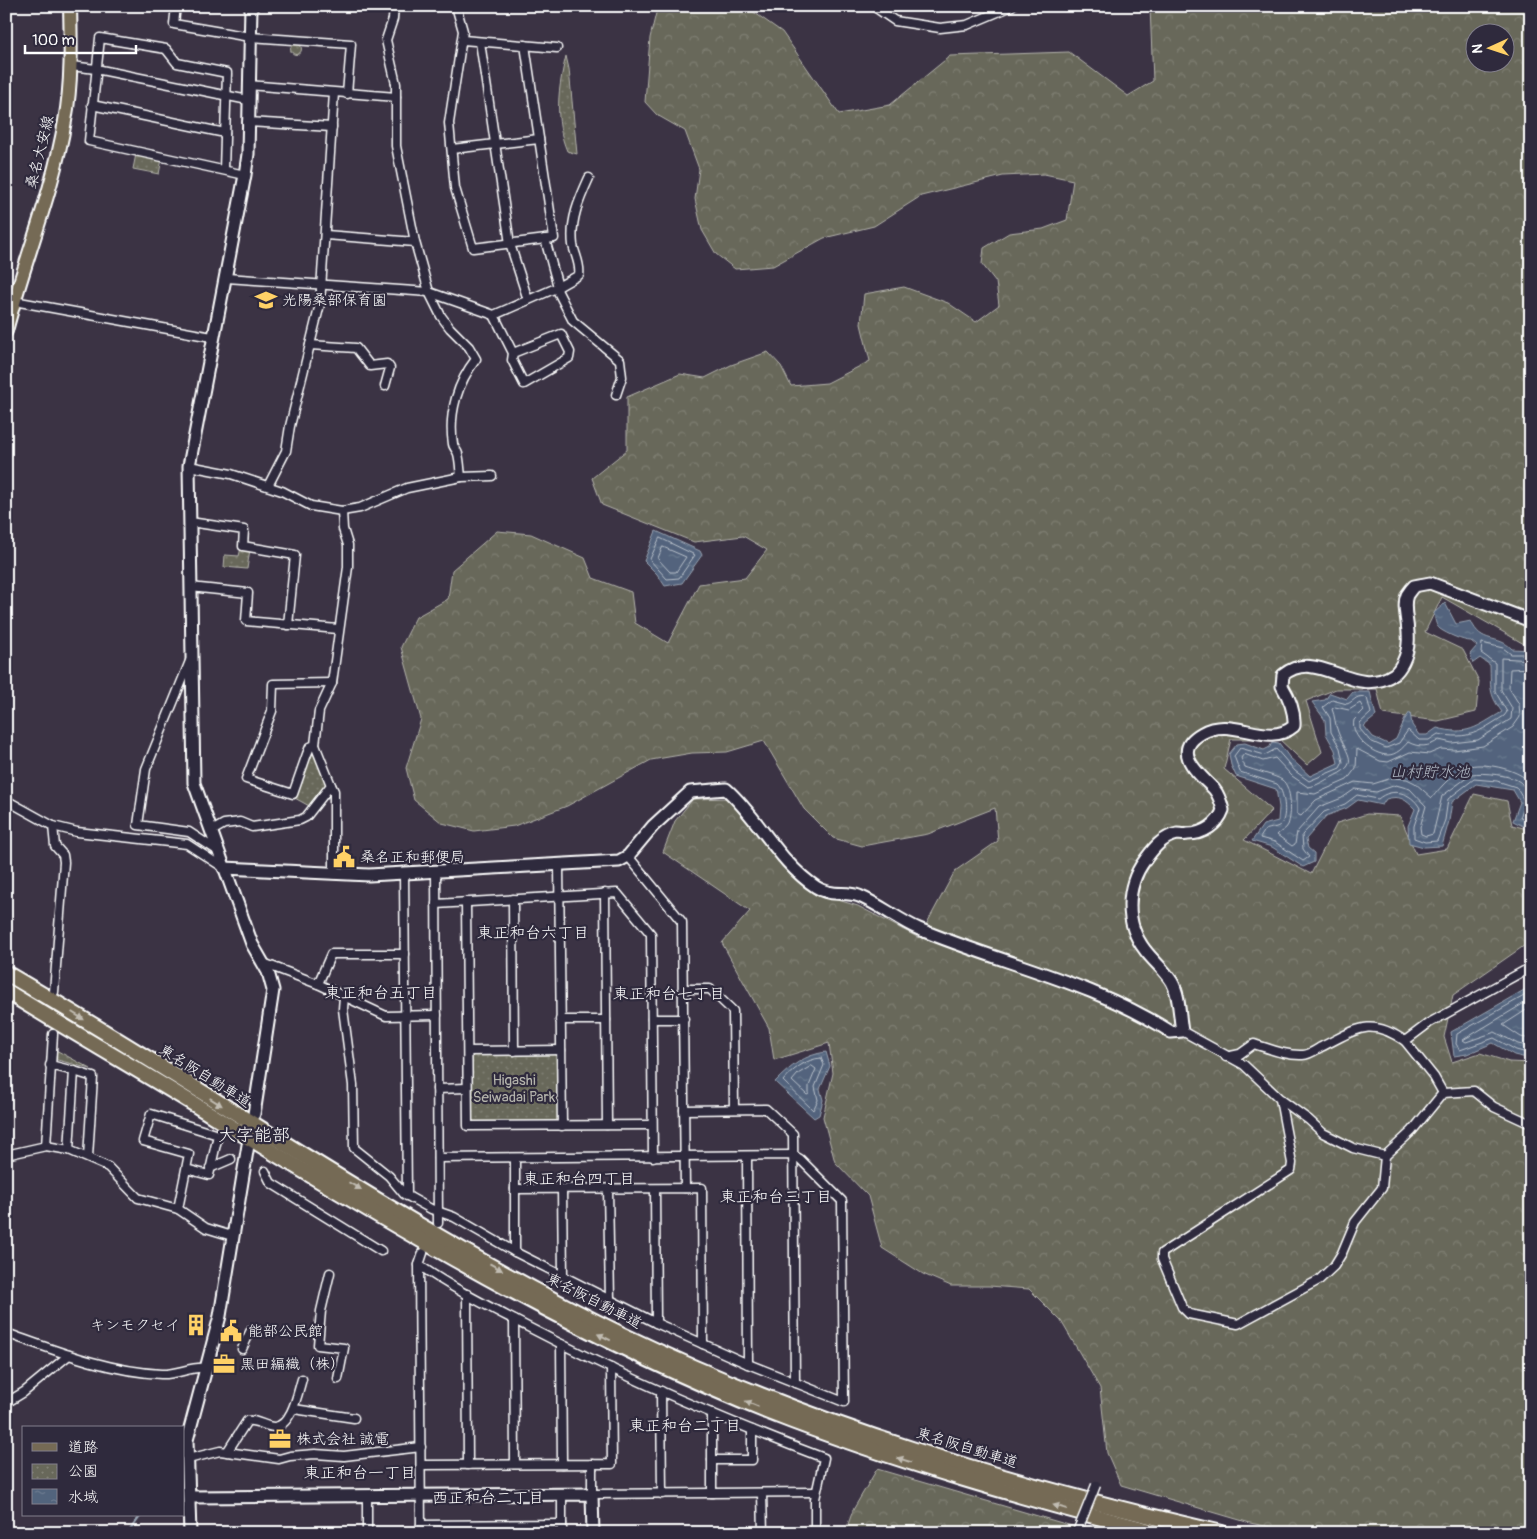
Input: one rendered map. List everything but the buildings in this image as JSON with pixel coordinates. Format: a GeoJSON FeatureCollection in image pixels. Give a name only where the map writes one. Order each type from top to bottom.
{"type":"FeatureCollection","features":[{"type":"Feature","properties":{"kind":"highway","name":"東名阪自動車道"},"geometry":{"type":"LineString","coordinates":[[6,973],[314,1162],[453,1243],[551,1298],[686,1364],[790,1407],[925,1453],[1076,1497],[1222,1533]]}},
{"type":"Feature","properties":{"kind":"highway","name":"東名阪自動車道"},"geometry":{"type":"LineString","coordinates":[[6,991],[386,1219],[545,1309],[619,1345],[769,1412],[840,1438],[993,1488],[1158,1533]]}},
{"type":"Feature","properties":{"kind":"main road","name":"桑名大安線"},"geometry":{"type":"LineString","coordinates":[[6,331],[56,165],[66,120],[71,66],[70,6]]}},
{"type":"Feature","properties":{"kind":"street"},"geometry":{"type":"LineString","coordinates":[[176,6],[174,24],[250,37],[351,44],[347,94]]}},
{"type":"Feature","properties":{"kind":"street"},"geometry":{"type":"LineString","coordinates":[[251,6],[245,175],[227,278],[212,337],[189,466],[194,783],[252,944],[272,983],[273,997],[254,1114]]}},
{"type":"Feature","properties":{"kind":"street"},"geometry":{"type":"LineString","coordinates":[[394,6],[394,19],[386,40],[394,70],[396,146],[415,242],[429,292],[450,328],[469,347],[476,358],[457,390],[453,413],[453,445],[458,454],[461,478]]}},
{"type":"Feature","properties":{"kind":"street"},"geometry":{"type":"LineString","coordinates":[[456,6],[462,23],[463,40],[449,124],[455,188],[473,248],[554,238],[525,45]]}},
{"type":"Feature","properties":{"kind":"street"},"geometry":{"type":"LineString","coordinates":[[873,6],[895,21],[940,28],[967,25],[1012,6]]}},
{"type":"Feature","properties":{"kind":"street"},"geometry":{"type":"LineString","coordinates":[[224,170],[227,73],[177,63],[166,49],[100,38],[89,141],[245,175]]}},
{"type":"Feature","properties":{"kind":"street"},"geometry":{"type":"LineString","coordinates":[[463,40],[557,48]]}},
{"type":"Feature","properties":{"kind":"street"},"geometry":{"type":"LineString","coordinates":[[480,42],[510,244],[528,300]]}},
{"type":"Feature","properties":{"kind":"street"},"geometry":{"type":"LineString","coordinates":[[71,66],[96,69],[248,100]]}},
{"type":"Feature","properties":{"kind":"street"},"geometry":{"type":"LineString","coordinates":[[248,85],[396,97]]}},
{"type":"Feature","properties":{"kind":"street"},"geometry":{"type":"LineString","coordinates":[[268,486],[286,451],[320,304],[323,284],[334,93]]}},
{"type":"Feature","properties":{"kind":"street"},"geometry":{"type":"LineString","coordinates":[[92,105],[225,133]]}},
{"type":"Feature","properties":{"kind":"street"},"geometry":{"type":"LineString","coordinates":[[247,122],[332,127]]}},
{"type":"Feature","properties":{"kind":"street"},"geometry":{"type":"LineString","coordinates":[[452,149],[539,139]]}},
{"type":"Feature","properties":{"kind":"street"},"geometry":{"type":"LineString","coordinates":[[227,278],[429,292],[494,315],[557,288],[579,275],[580,270],[572,239],[574,218],[576,206],[589,178]]}},
{"type":"Feature","properties":{"kind":"street"},"geometry":{"type":"LineString","coordinates":[[326,235],[415,242]]}},
{"type":"Feature","properties":{"kind":"street"},"geometry":{"type":"LineString","coordinates":[[545,239],[557,288],[576,324],[620,360],[622,376],[616,395]]}},
{"type":"Feature","properties":{"kind":"street"},"geometry":{"type":"LineString","coordinates":[[14,300],[212,337]]}},
{"type":"Feature","properties":{"kind":"street"},"geometry":{"type":"LineString","coordinates":[[494,315],[513,353],[512,360],[524,384],[569,358],[570,352],[561,334]]}},
{"type":"Feature","properties":{"kind":"street"},"geometry":{"type":"LineString","coordinates":[[513,353],[561,334],[576,324]]}},
{"type":"Feature","properties":{"kind":"street"},"geometry":{"type":"LineString","coordinates":[[310,345],[351,346],[360,351],[370,366],[387,364],[390,368],[385,386]]}},
{"type":"Feature","properties":{"kind":"street"},"geometry":{"type":"LineString","coordinates":[[189,466],[232,474],[268,486],[311,506],[342,511],[360,508],[407,488],[461,478],[492,476]]}},
{"type":"Feature","properties":{"kind":"street"},"geometry":{"type":"LineString","coordinates":[[334,874],[334,791],[315,745],[319,711],[332,683],[338,628],[348,567],[348,546],[343,529],[342,511]]}},
{"type":"Feature","properties":{"kind":"street"},"geometry":{"type":"LineString","coordinates":[[190,522],[244,530],[243,546],[295,555],[288,625]]}},
{"type":"Feature","properties":{"kind":"street"},"geometry":{"type":"LineString","coordinates":[[1182,1030],[1178,998],[1172,982],[1144,948],[1132,926],[1129,907],[1131,892],[1141,866],[1160,842],[1177,834],[1190,834],[1213,826],[1220,818],[1223,810],[1221,800],[1215,790],[1195,772],[1189,762],[1187,751],[1191,740],[1203,732],[1219,726],[1263,734],[1276,734],[1290,729],[1294,726],[1294,716],[1289,697],[1282,686],[1283,675],[1293,667],[1308,664],[1360,681],[1378,681],[1395,673],[1409,650],[1406,596],[1414,586],[1430,582],[1531,621]]}},
{"type":"Feature","properties":{"kind":"street"},"geometry":{"type":"LineString","coordinates":[[190,586],[248,593],[246,621],[338,628]]}},
{"type":"Feature","properties":{"kind":"street"},"geometry":{"type":"LineString","coordinates":[[193,655],[146,769],[138,825],[189,832],[218,850]]}},
{"type":"Feature","properties":{"kind":"street"},"geometry":{"type":"LineString","coordinates":[[315,745],[310,748],[307,754],[292,794],[246,779],[272,711],[273,684],[332,683]]}},
{"type":"Feature","properties":{"kind":"street"},"geometry":{"type":"LineString","coordinates":[[212,831],[224,824],[240,822],[252,827],[300,820],[306,817],[331,785]]}},
{"type":"Feature","properties":{"kind":"street"},"geometry":{"type":"LineString","coordinates":[[6,800],[53,826],[77,832],[186,844],[224,868],[334,874],[404,874],[612,862],[628,856],[654,826],[690,792],[726,789],[747,810],[774,847],[816,887],[832,894],[858,896],[919,929],[1087,988],[1171,1032],[1182,1030],[1226,1057],[1244,1065],[1280,1099],[1309,1120],[1323,1133],[1353,1148],[1384,1156]]}},
{"type":"Feature","properties":{"kind":"street"},"geometry":{"type":"LineString","coordinates":[[53,826],[55,846],[63,855],[64,862],[54,992]]}},
{"type":"Feature","properties":{"kind":"street"},"geometry":{"type":"LineString","coordinates":[[628,856],[682,922],[685,1188]]}},
{"type":"Feature","properties":{"kind":"street"},"geometry":{"type":"LineString","coordinates":[[559,866],[562,1126]]}},
{"type":"Feature","properties":{"kind":"street"},"geometry":{"type":"LineString","coordinates":[[436,872],[438,1223]]}},
{"type":"Feature","properties":{"kind":"street"},"geometry":{"type":"LineString","coordinates":[[404,874],[407,1196]]}},
{"type":"Feature","properties":{"kind":"street"},"geometry":{"type":"LineString","coordinates":[[436,904],[617,892],[651,934],[653,1157]]}},
{"type":"Feature","properties":{"kind":"street"},"geometry":{"type":"LineString","coordinates":[[605,893],[607,1125]]}},
{"type":"Feature","properties":{"kind":"street"},"geometry":{"type":"LineString","coordinates":[[513,899],[514,1051]]}},
{"type":"Feature","properties":{"kind":"street"},"geometry":{"type":"LineString","coordinates":[[466,902],[468,1126],[652,1125]]}},
{"type":"Feature","properties":{"kind":"street"},"geometry":{"type":"LineString","coordinates":[[318,984],[331,954],[405,954]]}},
{"type":"Feature","properties":{"kind":"street"},"geometry":{"type":"LineString","coordinates":[[263,963],[318,984],[386,1016],[437,1015]]}},
{"type":"Feature","properties":{"kind":"street"},"geometry":{"type":"LineString","coordinates":[[1405,1041],[1418,1030],[1531,967]]}},
{"type":"Feature","properties":{"kind":"street"},"geometry":{"type":"LineString","coordinates":[[684,989],[710,989],[733,1011],[734,1109]]}},
{"type":"Feature","properties":{"kind":"street"},"geometry":{"type":"LineString","coordinates":[[344,996],[353,1085],[354,1148],[390,1176],[407,1196],[439,1212],[454,1217],[515,1252],[656,1324],[748,1364],[844,1402],[842,1201],[800,1159],[793,1155],[438,1158]]}},
{"type":"Feature","properties":{"kind":"street"},"geometry":{"type":"LineString","coordinates":[[652,1019],[684,1019]]}},
{"type":"Feature","properties":{"kind":"street"},"geometry":{"type":"LineString","coordinates":[[560,1020],[606,1020]]}},
{"type":"Feature","properties":{"kind":"street"},"geometry":{"type":"LineString","coordinates":[[1226,1057],[1240,1054],[1254,1044],[1279,1052],[1305,1055],[1362,1027],[1378,1028],[1393,1033],[1405,1041],[1434,1077],[1443,1093]]}},
{"type":"Feature","properties":{"kind":"street"},"geometry":{"type":"LineString","coordinates":[[46,1146],[50,1114],[52,1034]]}},
{"type":"Feature","properties":{"kind":"street"},"geometry":{"type":"LineString","coordinates":[[468,1051],[561,1050]]}},
{"type":"Feature","properties":{"kind":"street"},"geometry":{"type":"LineString","coordinates":[[50,1065],[93,1077],[88,1158]]}},
{"type":"Feature","properties":{"kind":"street"},"geometry":{"type":"LineString","coordinates":[[69,1150],[74,1071]]}},
{"type":"Feature","properties":{"kind":"street"},"geometry":{"type":"LineString","coordinates":[[437,1089],[467,1088]]}},
{"type":"Feature","properties":{"kind":"street"},"geometry":{"type":"LineString","coordinates":[[1280,1099],[1292,1163],[1291,1170],[1162,1253],[1162,1259],[1182,1307],[1189,1314],[1238,1324],[1318,1280],[1334,1266],[1342,1253],[1355,1222],[1382,1188],[1384,1156],[1412,1131],[1443,1093],[1474,1091],[1494,1107],[1531,1124]]}},
{"type":"Feature","properties":{"kind":"street"},"geometry":{"type":"LineString","coordinates":[[684,1110],[766,1109],[793,1134],[795,1383]]}},
{"type":"Feature","properties":{"kind":"street"},"geometry":{"type":"LineString","coordinates":[[178,1209],[186,1169],[189,1154],[143,1141],[151,1114],[218,1135],[209,1175],[186,1169]]}},
{"type":"Feature","properties":{"kind":"street"},"geometry":{"type":"LineString","coordinates":[[6,1155],[46,1146],[69,1150],[108,1166],[138,1198],[178,1209],[206,1228],[232,1236]]}},
{"type":"Feature","properties":{"kind":"street"},"geometry":{"type":"LineString","coordinates":[[190,1533],[187,1445],[189,1426],[220,1316],[248,1146]]}},
{"type":"Feature","properties":{"kind":"street"},"geometry":{"type":"LineString","coordinates":[[747,1156],[748,1364]]}},
{"type":"Feature","properties":{"kind":"street"},"geometry":{"type":"LineString","coordinates":[[515,1158],[515,1252]]}},
{"type":"Feature","properties":{"kind":"street"},"geometry":{"type":"LineString","coordinates":[[210,1168],[231,1159]]}},
{"type":"Feature","properties":{"kind":"street"},"geometry":{"type":"LineString","coordinates":[[265,1171],[271,1183],[381,1251]]}},
{"type":"Feature","properties":{"kind":"street"},"geometry":{"type":"LineString","coordinates":[[515,1189],[702,1188],[703,1344]]}},
{"type":"Feature","properties":{"kind":"street"},"geometry":{"type":"LineString","coordinates":[[562,1189],[563,1276]]}},
{"type":"Feature","properties":{"kind":"street"},"geometry":{"type":"LineString","coordinates":[[608,1189],[610,1300]]}},
{"type":"Feature","properties":{"kind":"street"},"geometry":{"type":"LineString","coordinates":[[655,1189],[656,1324]]}},
{"type":"Feature","properties":{"kind":"street"},"geometry":{"type":"LineString","coordinates":[[423,1253],[419,1265],[421,1529],[469,1529],[562,1524]]}},
{"type":"Feature","properties":{"kind":"street"},"geometry":{"type":"LineString","coordinates":[[419,1265],[514,1320],[611,1368],[752,1430],[824,1458],[816,1492],[815,1533]]}},
{"type":"Feature","properties":{"kind":"street"},"geometry":{"type":"LineString","coordinates":[[330,1273],[321,1311],[318,1345],[344,1348],[338,1379]]}},
{"type":"Feature","properties":{"kind":"street"},"geometry":{"type":"LineString","coordinates":[[467,1294],[468,1464]]}},
{"type":"Feature","properties":{"kind":"street"},"geometry":{"type":"LineString","coordinates":[[514,1320],[515,1464]]}},
{"type":"Feature","properties":{"kind":"street"},"geometry":{"type":"LineString","coordinates":[[242,1349],[251,1330]]}},
{"type":"Feature","properties":{"kind":"street"},"geometry":{"type":"LineString","coordinates":[[6,1333],[109,1367],[161,1374],[181,1372],[197,1367],[206,1368]]}},
{"type":"Feature","properties":{"kind":"street"},"geometry":{"type":"LineString","coordinates":[[561,1344],[562,1464]]}},
{"type":"Feature","properties":{"kind":"street"},"geometry":{"type":"LineString","coordinates":[[6,1403],[24,1392],[68,1355]]}},
{"type":"Feature","properties":{"kind":"street"},"geometry":{"type":"LineString","coordinates":[[421,1465],[612,1464],[611,1368]]}},
{"type":"Feature","properties":{"kind":"street"},"geometry":{"type":"LineString","coordinates":[[226,1452],[248,1421],[273,1427],[279,1425],[294,1408],[302,1379]]}},
{"type":"Feature","properties":{"kind":"street"},"geometry":{"type":"LineString","coordinates":[[661,1391],[662,1494]]}},
{"type":"Feature","properties":{"kind":"street"},"geometry":{"type":"LineString","coordinates":[[294,1408],[354,1418]]}},
{"type":"Feature","properties":{"kind":"street"},"geometry":{"type":"LineString","coordinates":[[712,1413],[712,1493]]}},
{"type":"Feature","properties":{"kind":"street"},"geometry":{"type":"LineString","coordinates":[[712,1460],[752,1460],[752,1430]]}},
{"type":"Feature","properties":{"kind":"street"},"geometry":{"type":"LineString","coordinates":[[188,1459],[206,1454],[226,1452],[279,1459],[306,1455],[344,1456],[421,1446]]}},
{"type":"Feature","properties":{"kind":"street"},"geometry":{"type":"LineString","coordinates":[[592,1464],[593,1533]]}},
{"type":"Feature","properties":{"kind":"street"},"geometry":{"type":"LineString","coordinates":[[1077,1532],[1096,1485]]}},
{"type":"Feature","properties":{"kind":"street"},"geometry":{"type":"LineString","coordinates":[[762,1492],[762,1533]]}},
{"type":"Feature","properties":{"kind":"street"},"geometry":{"type":"LineString","coordinates":[[190,1498],[816,1492]]}},
{"type":"Feature","properties":{"kind":"street"},"geometry":{"type":"LineString","coordinates":[[562,1495],[562,1533]]}},
{"type":"Feature","properties":{"kind":"street"},"geometry":{"type":"LineString","coordinates":[[367,1496],[367,1533]]}},
{"type":"Feature","properties":{"kind":"green space"},"geometry":{"type":"Polygon","coordinates":[[[668,6],[745,6],[782,32],[839,114],[890,105],[950,56],[1069,52],[1128,96],[1153,81],[1150,6],[1531,6],[1531,648],[1442,597],[1425,632],[1463,650],[1479,681],[1476,712],[1438,721],[1383,714],[1377,689],[1336,689],[1306,701],[1322,752],[1307,765],[1279,739],[1231,739],[1224,769],[1272,810],[1244,840],[1311,874],[1337,823],[1367,814],[1400,816],[1416,854],[1447,849],[1474,794],[1507,801],[1512,825],[1531,830],[1531,941],[1453,995],[1444,1037],[1452,1062],[1480,1053],[1509,1062],[1531,1063],[1531,1533],[1299,1533],[1250,1523],[1121,1485],[1107,1453],[1100,1388],[1061,1321],[1029,1289],[951,1286],[923,1274],[882,1248],[868,1196],[835,1162],[823,1117],[833,1073],[829,1043],[774,1060],[769,1028],[722,943],[750,911],[663,852],[675,821],[693,799],[730,798],[821,895],[858,906],[919,938],[955,871],[998,841],[995,808],[928,834],[862,846],[833,838],[804,809],[764,741],[727,752],[692,753],[651,760],[567,806],[514,826],[474,831],[442,823],[414,800],[406,768],[421,719],[401,647],[416,617],[448,599],[452,570],[497,531],[531,534],[585,558],[593,578],[631,592],[635,623],[668,643],[699,584],[745,578],[767,550],[743,536],[694,542],[602,505],[592,478],[627,450],[627,397],[680,374],[705,378],[731,365],[768,352],[781,366],[791,386],[827,383],[870,361],[861,324],[864,294],[904,287],[948,303],[976,322],[999,305],[996,282],[982,264],[984,248],[1009,233],[1043,229],[1067,220],[1073,180],[1044,174],[1003,176],[921,196],[874,226],[824,238],[773,266],[735,269],[716,254],[702,230],[695,199],[699,169],[685,131],[657,115],[645,102],[650,38],[657,9],[668,6]]]}},
{"type":"Feature","properties":{"kind":"green space"},"geometry":{"type":"Polygon","coordinates":[[[909,6],[952,6],[933,11],[909,6]]]}},
{"type":"Feature","properties":{"kind":"green space"},"geometry":{"type":"Polygon","coordinates":[[[294,44],[298,44],[301,49],[300,53],[294,54],[291,51],[291,47],[294,44]]]}},
{"type":"Feature","properties":{"kind":"green space"},"geometry":{"type":"Polygon","coordinates":[[[566,56],[569,69],[577,154],[567,151],[560,128],[559,92],[566,56]]]}},
{"type":"Feature","properties":{"kind":"green space"},"geometry":{"type":"Polygon","coordinates":[[[136,154],[162,159],[159,174],[133,169],[136,154]]]}},
{"type":"Feature","properties":{"kind":"green space"},"geometry":{"type":"Polygon","coordinates":[[[241,548],[250,549],[247,569],[224,567],[225,555],[239,556],[241,548]]]}},
{"type":"Feature","properties":{"kind":"green space"},"geometry":{"type":"Polygon","coordinates":[[[314,748],[329,784],[311,807],[293,797],[310,749],[314,748]]]}},
{"type":"Feature","properties":{"kind":"green space"},"geometry":{"type":"Polygon","coordinates":[[[54,1049],[91,1069],[54,1059],[54,1049]]]}},
{"type":"Feature","properties":{"kind":"green space","name":"Higashi Seiwadai Park"},"geometry":{"type":"Polygon","coordinates":[[[556,1053],[558,1120],[556,1123],[473,1123],[470,1121],[470,1056],[472,1054],[556,1053]]]}},
{"type":"Feature","properties":{"kind":"green space"},"geometry":{"type":"Polygon","coordinates":[[[877,1469],[1096,1533],[845,1533],[853,1510],[877,1469]]]}},
{"type":"Feature","properties":{"kind":"green space"},"geometry":{"type":"Polygon","coordinates":[[[557,1527],[559,1533],[472,1533],[474,1528],[557,1527]]]}},
{"type":"Feature","properties":{"kind":"water"},"geometry":{"type":"Polygon","coordinates":[[[656,531],[700,551],[702,555],[682,583],[665,586],[657,574],[644,561],[656,531]]]}},
{"type":"Feature","properties":{"kind":"water","name":"山村貯水池"},"geometry":{"type":"Polygon","coordinates":[[[1445,603],[1456,624],[1471,621],[1475,628],[1485,636],[1507,644],[1512,649],[1531,650],[1531,826],[1523,826],[1513,821],[1520,802],[1513,790],[1476,784],[1452,802],[1442,846],[1424,847],[1409,843],[1408,826],[1415,809],[1405,800],[1395,797],[1386,799],[1382,805],[1358,800],[1347,808],[1326,816],[1306,839],[1308,848],[1314,853],[1314,862],[1303,867],[1272,847],[1252,841],[1263,825],[1278,821],[1279,807],[1276,789],[1236,776],[1229,754],[1237,744],[1245,743],[1264,750],[1270,747],[1272,742],[1279,743],[1289,757],[1310,776],[1338,763],[1335,750],[1326,734],[1325,720],[1312,702],[1325,700],[1330,693],[1347,699],[1353,692],[1370,692],[1376,716],[1364,726],[1373,737],[1388,744],[1396,739],[1410,712],[1412,725],[1419,735],[1427,735],[1437,728],[1457,731],[1471,729],[1502,712],[1492,695],[1490,665],[1480,658],[1473,663],[1470,654],[1477,646],[1471,641],[1460,639],[1447,633],[1437,626],[1434,613],[1445,603]]]}},
{"type":"Feature","properties":{"kind":"water"},"geometry":{"type":"Polygon","coordinates":[[[1531,986],[1531,1059],[1514,1055],[1493,1043],[1467,1054],[1454,1056],[1451,1032],[1531,986]]]}},
{"type":"Feature","properties":{"kind":"water"},"geometry":{"type":"Polygon","coordinates":[[[826,1052],[830,1066],[820,1089],[823,1100],[819,1115],[814,1118],[775,1082],[798,1062],[818,1053],[826,1052]]]}},
{"type":"Feature","properties":{"kind":"waterway"},"geometry":{"type":"LineString","coordinates":[[128,1533],[140,1516]]}},
{"type":"Feature","properties":{"kind":"place","name":"光陽桑部保育園"},"geometry":{"type":"Point","coordinates":[266,300]}},
{"type":"Feature","properties":{"kind":"place","name":"桑名正和郵便局"},"geometry":{"type":"Point","coordinates":[344,857]}},
{"type":"Feature","properties":{"kind":"place","name":"キンモクセイ"},"geometry":{"type":"Point","coordinates":[196,1325]}},
{"type":"Feature","properties":{"kind":"place","name":"能部公民館"},"geometry":{"type":"Point","coordinates":[231,1331]}},
{"type":"Feature","properties":{"kind":"place","name":"黒田編織（株）"},"geometry":{"type":"Point","coordinates":[224,1364]}},
{"type":"Feature","properties":{"kind":"place","name":"株式会社 誠電"},"geometry":{"type":"Point","coordinates":[280,1439]}},
{"type":"Feature","properties":{"kind":"district","name":"東正和台六丁目"},"geometry":{"type":"Point","coordinates":[533,933]}},
{"type":"Feature","properties":{"kind":"district","name":"東正和台五丁目"},"geometry":{"type":"Point","coordinates":[381,993]}},
{"type":"Feature","properties":{"kind":"district","name":"東正和台七丁目"},"geometry":{"type":"Point","coordinates":[669,994]}},
{"type":"Feature","properties":{"kind":"district","name":"大字能部"},"geometry":{"type":"Point","coordinates":[254,1135]}},
{"type":"Feature","properties":{"kind":"district","name":"東正和台四丁目"},"geometry":{"type":"Point","coordinates":[579,1179]}},
{"type":"Feature","properties":{"kind":"district","name":"東正和台三丁目"},"geometry":{"type":"Point","coordinates":[776,1197]}},
{"type":"Feature","properties":{"kind":"district","name":"東正和台二丁目"},"geometry":{"type":"Point","coordinates":[685,1426]}},
{"type":"Feature","properties":{"kind":"district","name":"東正和台一丁目"},"geometry":{"type":"Point","coordinates":[360,1473]}},
{"type":"Feature","properties":{"kind":"district","name":"西正和台二丁目"},"geometry":{"type":"Point","coordinates":[488,1498]}}]}
